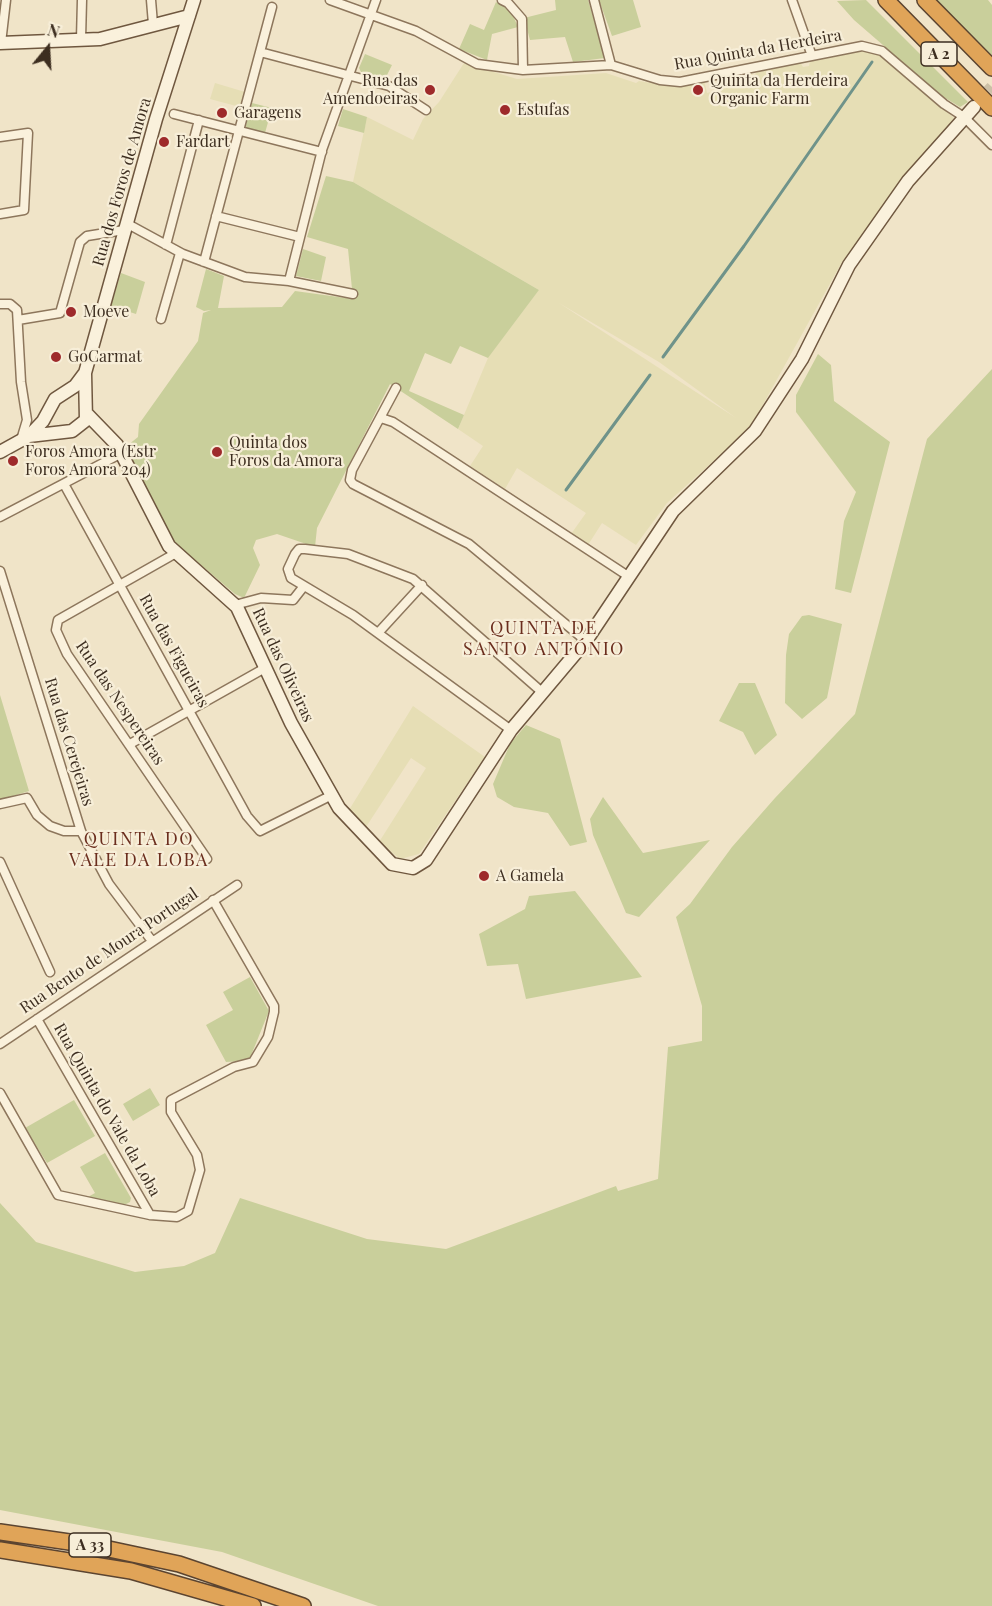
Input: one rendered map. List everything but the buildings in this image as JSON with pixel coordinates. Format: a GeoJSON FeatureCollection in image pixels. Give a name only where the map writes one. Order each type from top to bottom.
{"type":"FeatureCollection","features":[{"type":"Feature","properties":{"kind":"highway","name":"A 2"},"geometry":{"type":"LineString","coordinates":[[886,0],[992,108]]}},
{"type":"Feature","properties":{"kind":"highway","name":"A 2"},"geometry":{"type":"LineString","coordinates":[[925,0],[992,68]]}},
{"type":"Feature","properties":{"kind":"highway","name":"A 33"},"geometry":{"type":"LineString","coordinates":[[0,1532],[136,1554],[207,1573],[303,1606]]}},
{"type":"Feature","properties":{"kind":"highway","name":"A 33"},"geometry":{"type":"LineString","coordinates":[[0,1550],[131,1571],[253,1606]]}},
{"type":"Feature","properties":{"kind":"street"},"geometry":{"type":"LineString","coordinates":[[6,0],[0,43],[100,39],[189,16]]}},
{"type":"Feature","properties":{"kind":"street"},"geometry":{"type":"LineString","coordinates":[[81,39],[82,0]]}},
{"type":"Feature","properties":{"kind":"street"},"geometry":{"type":"LineString","coordinates":[[151,0],[153,24]]}},
{"type":"Feature","properties":{"kind":"street","name":"Rua dos Foros de Amora"},"geometry":{"type":"LineString","coordinates":[[86,408],[85,373],[125,227],[194,0]]}},
{"type":"Feature","properties":{"kind":"street","name":"Rua Quinta da Herdeira"},"geometry":{"type":"LineString","coordinates":[[330,0],[416,31],[477,64],[523,70],[611,65],[660,80],[680,82],[862,46],[882,51],[944,104],[964,117],[992,145]]}},
{"type":"Feature","properties":{"kind":"street"},"geometry":{"type":"LineString","coordinates":[[289,281],[322,152],[376,0]]}},
{"type":"Feature","properties":{"kind":"street"},"geometry":{"type":"LineString","coordinates":[[502,0],[508,3],[522,19],[523,70]]}},
{"type":"Feature","properties":{"kind":"street"},"geometry":{"type":"LineString","coordinates":[[594,0],[611,65]]}},
{"type":"Feature","properties":{"kind":"street"},"geometry":{"type":"LineString","coordinates":[[792,0],[812,56]]}},
{"type":"Feature","properties":{"kind":"street"},"geometry":{"type":"LineString","coordinates":[[204,262],[273,7]]}},
{"type":"Feature","properties":{"kind":"street"},"geometry":{"type":"LineString","coordinates":[[260,52],[389,86],[426,110]]}},
{"type":"Feature","properties":{"kind":"street"},"geometry":{"type":"LineString","coordinates":[[543,693],[422,585],[360,557],[299,549],[287,574],[378,633],[511,730],[543,693],[586,641],[673,511],[755,431],[802,359],[849,266],[908,181],[974,107]]}},
{"type":"Feature","properties":{"kind":"street"},"geometry":{"type":"LineString","coordinates":[[174,114],[322,152]]}},
{"type":"Feature","properties":{"kind":"street"},"geometry":{"type":"LineString","coordinates":[[166,245],[199,120]]}},
{"type":"Feature","properties":{"kind":"street"},"geometry":{"type":"LineString","coordinates":[[0,137],[28,133],[24,210],[0,214]]}},
{"type":"Feature","properties":{"kind":"street"},"geometry":{"type":"LineString","coordinates":[[216,216],[300,237]]}},
{"type":"Feature","properties":{"kind":"street"},"geometry":{"type":"LineString","coordinates":[[18,320],[60,313],[80,242],[87,236],[125,227],[180,253],[245,277],[289,281],[353,294]]}},
{"type":"Feature","properties":{"kind":"street"},"geometry":{"type":"LineString","coordinates":[[161,319],[180,253]]}},
{"type":"Feature","properties":{"kind":"street"},"geometry":{"type":"LineString","coordinates":[[0,304],[15,306],[18,320],[21,382],[27,420],[25,438]]}},
{"type":"Feature","properties":{"kind":"street"},"geometry":{"type":"LineString","coordinates":[[0,452],[25,438],[43,421],[55,399],[75,386],[85,373]]}},
{"type":"Feature","properties":{"kind":"street"},"geometry":{"type":"LineString","coordinates":[[396,388],[381,418],[374,425],[352,470],[350,480],[353,484],[470,544],[586,641]]}},
{"type":"Feature","properties":{"kind":"street"},"geometry":{"type":"LineString","coordinates":[[50,408],[55,425],[69,431],[83,425],[86,408],[73,394],[63,394]]}},
{"type":"Feature","properties":{"kind":"street","name":"Rua das Oliveiras"},"geometry":{"type":"LineString","coordinates":[[86,408],[122,453],[169,546],[235,605],[291,723],[339,808],[392,864],[405,869],[420,865],[511,730]]}},
{"type":"Feature","properties":{"kind":"street"},"geometry":{"type":"LineString","coordinates":[[381,418],[393,422],[628,576]]}},
{"type":"Feature","properties":{"kind":"street"},"geometry":{"type":"LineString","coordinates":[[27,420],[34,424],[43,421]]}},
{"type":"Feature","properties":{"kind":"street"},"geometry":{"type":"LineString","coordinates":[[25,438],[69,431],[106,431]]}},
{"type":"Feature","properties":{"kind":"street"},"geometry":{"type":"LineString","coordinates":[[0,517],[122,453]]}},
{"type":"Feature","properties":{"kind":"street","name":"Rua das Figueiras"},"geometry":{"type":"LineString","coordinates":[[64,484],[247,816],[260,831],[332,795]]}},
{"type":"Feature","properties":{"kind":"street","name":"Rua das Nespereiras"},"geometry":{"type":"LineString","coordinates":[[176,553],[58,620],[56,630],[67,654],[207,859]]}},
{"type":"Feature","properties":{"kind":"street","name":"Rua das Cerejeiras"},"geometry":{"type":"LineString","coordinates":[[0,571],[81,831],[109,885],[152,940]]}},
{"type":"Feature","properties":{"kind":"street"},"geometry":{"type":"LineString","coordinates":[[378,633],[422,585]]}},
{"type":"Feature","properties":{"kind":"street"},"geometry":{"type":"LineString","coordinates":[[235,605],[261,598],[293,600],[304,586]]}},
{"type":"Feature","properties":{"kind":"street"},"geometry":{"type":"LineString","coordinates":[[130,744],[265,668]]}},
{"type":"Feature","properties":{"kind":"street"},"geometry":{"type":"LineString","coordinates":[[0,804],[27,798],[37,815],[50,826],[64,831],[81,831]]}},
{"type":"Feature","properties":{"kind":"street"},"geometry":{"type":"LineString","coordinates":[[0,862],[50,972]]}},
{"type":"Feature","properties":{"kind":"street","name":"Rua Bento de Moura Portugal"},"geometry":{"type":"LineString","coordinates":[[0,1044],[237,885]]}},
{"type":"Feature","properties":{"kind":"street","name":"Rua Quinta do Vale da Loba"},"geometry":{"type":"LineString","coordinates":[[38,1019],[150,1215],[177,1217],[188,1211],[200,1170],[197,1155],[171,1112],[171,1100],[234,1067],[253,1062],[268,1037],[274,1012],[274,1006],[213,900]]}},
{"type":"Feature","properties":{"kind":"street"},"geometry":{"type":"LineString","coordinates":[[0,1093],[58,1195],[150,1215]]}},
{"type":"Feature","properties":{"kind":"shaded area"},"geometry":{"type":"Polygon","coordinates":[[[861,50],[879,54],[954,118],[903,179],[842,262],[750,428],[667,503],[636,545],[602,523],[588,545],[571,534],[586,513],[517,468],[505,489],[470,466],[483,446],[458,429],[488,358],[539,290],[353,182],[367,117],[413,140],[423,119],[439,102],[464,63],[517,79],[606,73],[636,83],[639,81],[664,85],[704,80],[707,93],[722,89],[720,77],[743,72],[754,75],[759,70],[800,62],[803,67],[809,66],[810,61],[861,50]],[[559,303],[736,418],[659,362],[559,303]]]}},
{"type":"Feature","properties":{"kind":"shaded area"},"geometry":{"type":"Polygon","coordinates":[[[215,83],[245,92],[240,107],[210,99],[215,83]]]}},
{"type":"Feature","properties":{"kind":"shaded area"},"geometry":{"type":"Polygon","coordinates":[[[413,706],[485,757],[419,854],[400,859],[379,842],[426,768],[411,758],[366,827],[349,810],[413,706]]]}},
{"type":"Feature","properties":{"kind":"green space"},"geometry":{"type":"Polygon","coordinates":[[[555,0],[588,0],[605,58],[573,62],[565,37],[530,40],[524,18],[556,10],[555,0]]]}},
{"type":"Feature","properties":{"kind":"green space"},"geometry":{"type":"Polygon","coordinates":[[[599,0],[633,0],[641,27],[612,36],[599,0]]]}},
{"type":"Feature","properties":{"kind":"green space"},"geometry":{"type":"Polygon","coordinates":[[[866,0],[968,102],[960,107],[942,96],[854,20],[837,1],[866,0]]]}},
{"type":"Feature","properties":{"kind":"green space"},"geometry":{"type":"Polygon","coordinates":[[[935,0],[988,0],[992,5],[992,58],[935,0]]]}},
{"type":"Feature","properties":{"kind":"green space"},"geometry":{"type":"Polygon","coordinates":[[[496,2],[511,11],[518,27],[492,34],[487,60],[459,49],[470,24],[484,30],[496,2]]]}},
{"type":"Feature","properties":{"kind":"green space"},"geometry":{"type":"Polygon","coordinates":[[[365,54],[392,65],[385,79],[361,72],[359,68],[365,54]]]}},
{"type":"Feature","properties":{"kind":"green space"},"geometry":{"type":"Polygon","coordinates":[[[252,103],[272,108],[265,133],[245,129],[252,103]]]}},
{"type":"Feature","properties":{"kind":"green space"},"geometry":{"type":"Polygon","coordinates":[[[343,109],[367,117],[364,133],[338,126],[343,109]]]}},
{"type":"Feature","properties":{"kind":"green space"},"geometry":{"type":"Polygon","coordinates":[[[326,176],[353,182],[539,290],[488,358],[460,346],[451,364],[425,353],[409,391],[464,415],[458,429],[390,384],[317,528],[315,547],[277,534],[256,540],[253,548],[260,565],[244,598],[235,594],[174,542],[129,455],[128,445],[138,437],[139,424],[198,341],[203,313],[211,310],[204,311],[196,307],[206,269],[224,276],[218,308],[282,307],[295,291],[353,299],[348,249],[307,237],[326,176]]]}},
{"type":"Feature","properties":{"kind":"green space"},"geometry":{"type":"Polygon","coordinates":[[[303,249],[326,257],[321,281],[296,276],[303,249]]]}},
{"type":"Feature","properties":{"kind":"green space"},"geometry":{"type":"Polygon","coordinates":[[[121,273],[145,282],[136,314],[111,306],[121,273]]]}},
{"type":"Feature","properties":{"kind":"green space"},"geometry":{"type":"Polygon","coordinates":[[[818,354],[831,365],[834,401],[890,442],[851,593],[835,589],[844,521],[856,492],[796,412],[796,395],[818,354]]]}},
{"type":"Feature","properties":{"kind":"green space"},"geometry":{"type":"Polygon","coordinates":[[[992,369],[992,1606],[378,1606],[222,1552],[0,1510],[0,1203],[36,1242],[135,1272],[184,1266],[215,1253],[240,1198],[367,1239],[446,1249],[616,1186],[618,1191],[658,1179],[668,1047],[702,1041],[702,1006],[676,917],[690,904],[732,847],[775,798],[855,714],[927,439],[992,369]]]}},
{"type":"Feature","properties":{"kind":"green space"},"geometry":{"type":"Polygon","coordinates":[[[809,615],[842,624],[827,698],[802,719],[785,703],[786,655],[789,634],[802,616],[809,615]]]}},
{"type":"Feature","properties":{"kind":"green space"},"geometry":{"type":"Polygon","coordinates":[[[739,683],[755,683],[777,735],[755,755],[743,732],[719,721],[739,683]]]}},
{"type":"Feature","properties":{"kind":"green space"},"geometry":{"type":"Polygon","coordinates":[[[0,695],[29,791],[0,800],[0,695]]]}},
{"type":"Feature","properties":{"kind":"green space"},"geometry":{"type":"Polygon","coordinates":[[[526,725],[560,739],[587,842],[570,846],[548,813],[514,807],[497,797],[493,784],[510,744],[526,725]]]}},
{"type":"Feature","properties":{"kind":"green space"},"geometry":{"type":"Polygon","coordinates":[[[603,797],[643,853],[710,840],[639,917],[626,913],[593,835],[590,819],[603,797]]]}},
{"type":"Feature","properties":{"kind":"green space"},"geometry":{"type":"Polygon","coordinates":[[[575,891],[642,977],[526,999],[518,964],[487,966],[479,934],[525,909],[529,896],[575,891]]]}},
{"type":"Feature","properties":{"kind":"green space"},"geometry":{"type":"Polygon","coordinates":[[[250,977],[269,1011],[250,1058],[243,1061],[226,1062],[206,1025],[233,1010],[223,992],[250,977]]]}},
{"type":"Feature","properties":{"kind":"green space"},"geometry":{"type":"Polygon","coordinates":[[[150,1088],[160,1105],[133,1121],[123,1104],[150,1088]]]}},
{"type":"Feature","properties":{"kind":"green space"},"geometry":{"type":"Polygon","coordinates":[[[74,1100],[95,1136],[47,1163],[25,1128],[74,1100]]]}},
{"type":"Feature","properties":{"kind":"green space"},"geometry":{"type":"Polygon","coordinates":[[[105,1153],[131,1198],[130,1202],[122,1206],[88,1197],[95,1193],[80,1167],[105,1153]]]}},
{"type":"Feature","properties":{"kind":"waterway"},"geometry":{"type":"LineString","coordinates":[[663,357],[744,246],[872,62]]}},
{"type":"Feature","properties":{"kind":"waterway"},"geometry":{"type":"LineString","coordinates":[[566,490],[650,375]]}},
{"type":"Feature","properties":{"kind":"tunnel"},"geometry":{"type":"LineString","coordinates":[[976,104],[992,87]]}},
{"type":"Feature","properties":{"kind":"place","name":"Rua das Amendoeiras"},"geometry":{"type":"Point","coordinates":[430,90]}},
{"type":"Feature","properties":{"kind":"place","name":"Quinta da Herdeira Organic Farm"},"geometry":{"type":"Point","coordinates":[698,90]}},
{"type":"Feature","properties":{"kind":"place","name":"Estufas"},"geometry":{"type":"Point","coordinates":[505,110]}},
{"type":"Feature","properties":{"kind":"place","name":"Garagens"},"geometry":{"type":"Point","coordinates":[222,113]}},
{"type":"Feature","properties":{"kind":"place","name":"Fardart"},"geometry":{"type":"Point","coordinates":[164,142]}},
{"type":"Feature","properties":{"kind":"place","name":"Moeve"},"geometry":{"type":"Point","coordinates":[71,312]}},
{"type":"Feature","properties":{"kind":"place","name":"GoCarmat"},"geometry":{"type":"Point","coordinates":[56,357]}},
{"type":"Feature","properties":{"kind":"place","name":"Quinta dos Foros da Amora"},"geometry":{"type":"Point","coordinates":[217,452]}},
{"type":"Feature","properties":{"kind":"place","name":"Foros Amora (Estr Foros Amora 204)"},"geometry":{"type":"Point","coordinates":[13,461]}},
{"type":"Feature","properties":{"kind":"place","name":"A Gamela"},"geometry":{"type":"Point","coordinates":[484,876]}},
{"type":"Feature","properties":{"kind":"district","name":"QUINTA DE SANTO ANTÓNIO"},"geometry":{"type":"Point","coordinates":[544,638]}},
{"type":"Feature","properties":{"kind":"district","name":"QUINTA DO VALE DA LOBA"},"geometry":{"type":"Point","coordinates":[139,849]}}]}
